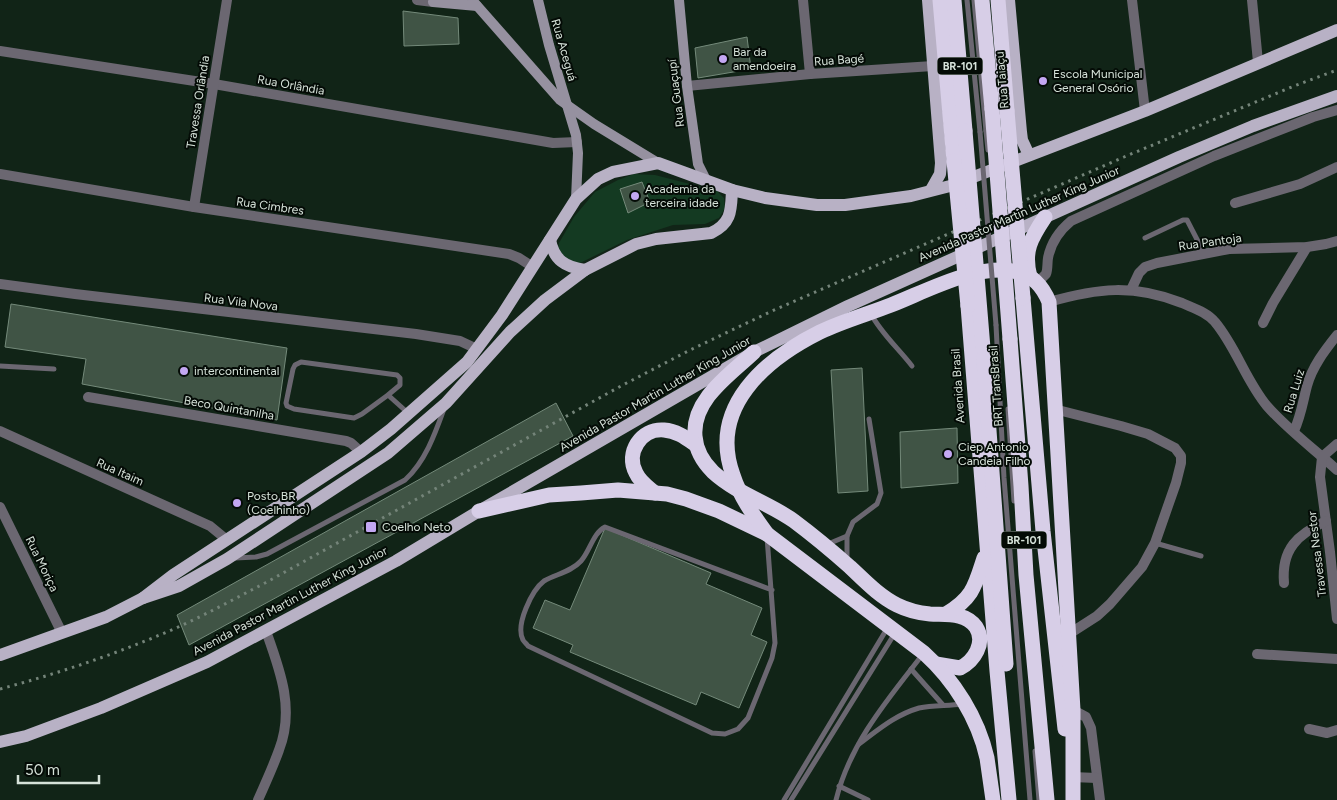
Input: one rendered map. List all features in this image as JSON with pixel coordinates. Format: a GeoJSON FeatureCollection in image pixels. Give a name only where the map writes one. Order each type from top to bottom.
{"type":"FeatureCollection","features":[{"type":"Feature","properties":{"kind":"highway","name":"Avenida Brasil"},"geometry":{"type":"LineString","coordinates":[[940,0],[1010,800]]}},
{"type":"Feature","properties":{"kind":"highway","name":"BR-101"},"geometry":{"type":"LineString","coordinates":[[954,0],[977,131],[983,348],[1007,670],[1020,800]]}},
{"type":"Feature","properties":{"kind":"highway","name":"BR-101"},"geometry":{"type":"LineString","coordinates":[[982,0],[1000,110],[1010,338],[1038,741],[1046,800]]}},
{"type":"Feature","properties":{"kind":"highway"},"geometry":{"type":"LineString","coordinates":[[998,0],[1000,110],[1023,298],[1043,531],[1060,691],[1072,777]]}},
{"type":"Feature","properties":{"kind":"highway"},"geometry":{"type":"LineString","coordinates":[[1033,280],[1027,265],[1028,248],[1045,217]]}},
{"type":"Feature","properties":{"kind":"highway"},"geometry":{"type":"LineString","coordinates":[[767,534],[740,491],[732,474],[727,439],[728,429],[744,390],[766,367],[788,351],[821,332],[967,276],[995,271],[1017,272],[1033,280],[1044,290],[1049,302],[1073,710],[1073,800]]}},
{"type":"Feature","properties":{"kind":"highway"},"geometry":{"type":"LineString","coordinates":[[754,352],[713,391],[702,406],[695,426],[696,445],[700,456],[707,466],[720,477],[740,491],[792,520],[825,545],[880,594],[898,605],[916,612],[958,616],[971,623],[976,628],[979,643],[973,659],[960,668],[936,664]]}},
{"type":"Feature","properties":{"kind":"highway"},"geometry":{"type":"LineString","coordinates":[[655,493],[642,482],[635,472],[634,452],[641,437],[647,433],[664,430],[682,435],[696,445]]}},
{"type":"Feature","properties":{"kind":"highway"},"geometry":{"type":"LineString","coordinates":[[479,511],[549,495],[618,490],[667,494],[702,504],[767,534],[924,653],[949,679],[978,729],[986,757],[993,800]]}},
{"type":"Feature","properties":{"kind":"highway"},"geometry":{"type":"LineString","coordinates":[[946,614],[960,605],[969,596],[987,551]]}},
{"type":"Feature","properties":{"kind":"highway"},"geometry":{"type":"LineString","coordinates":[[1038,741],[1057,800]]}},
{"type":"Feature","properties":{"kind":"main road","name":"Rua Aceguá"},"geometry":{"type":"LineString","coordinates":[[538,0],[549,44],[574,126],[577,142],[576,199]]}},
{"type":"Feature","properties":{"kind":"main road","name":"Rua Guaçupí"},"geometry":{"type":"LineString","coordinates":[[679,0],[687,86],[698,164],[706,180]]}},
{"type":"Feature","properties":{"kind":"main road"},"geometry":{"type":"LineString","coordinates":[[928,0],[941,163],[940,174],[931,190]]}},
{"type":"Feature","properties":{"kind":"main road","name":"Rua Taiaçu"},"geometry":{"type":"LineString","coordinates":[[1009,0],[1022,140],[1029,155]]}},
{"type":"Feature","properties":{"kind":"main road"},"geometry":{"type":"LineString","coordinates":[[435,1],[474,3],[547,87],[568,106],[658,163],[732,190],[766,198],[817,205],[845,205],[879,201],[950,186],[1145,111],[1337,30]]}},
{"type":"Feature","properties":{"kind":"main road","name":"Avenida Pastor Martin Luther King Junior"},"geometry":{"type":"LineString","coordinates":[[0,742],[26,736],[101,708],[207,662],[396,562],[479,511],[754,352],[848,306],[1253,126],[1337,96]]}},
{"type":"Feature","properties":{"kind":"main road"},"geometry":{"type":"LineString","coordinates":[[143,598],[173,574],[361,452],[409,414],[461,367],[476,349],[502,315],[576,199],[598,179],[613,172],[658,163]]}},
{"type":"Feature","properties":{"kind":"main road"},"geometry":{"type":"LineString","coordinates":[[0,655],[106,617],[143,598],[179,586],[227,559],[388,454],[446,403],[510,332],[545,300],[584,270],[636,244],[656,239],[711,232],[724,225],[729,218],[732,190]]}},
{"type":"Feature","properties":{"kind":"main road"},"geometry":{"type":"LineString","coordinates":[[550,240],[557,259],[570,267],[584,270]]}},
{"type":"Feature","properties":{"kind":"street","name":"Travessa Orlândia"},"geometry":{"type":"LineString","coordinates":[[194,207],[227,0]]}},
{"type":"Feature","properties":{"kind":"street"},"geometry":{"type":"LineString","coordinates":[[417,0],[435,1]]}},
{"type":"Feature","properties":{"kind":"street"},"geometry":{"type":"LineString","coordinates":[[802,0],[810,74]]}},
{"type":"Feature","properties":{"kind":"street"},"geometry":{"type":"LineString","coordinates":[[1132,0],[1145,111]]}},
{"type":"Feature","properties":{"kind":"street"},"geometry":{"type":"LineString","coordinates":[[1252,0],[1258,62]]}},
{"type":"Feature","properties":{"kind":"street","name":"Rua Orlândia"},"geometry":{"type":"LineString","coordinates":[[0,51],[214,84],[553,143],[577,142]]}},
{"type":"Feature","properties":{"kind":"street","name":"Rua Bagé"},"geometry":{"type":"LineString","coordinates":[[687,86],[810,74],[933,66]]}},
{"type":"Feature","properties":{"kind":"street"},"geometry":{"type":"LineString","coordinates":[[1033,280],[1046,274],[1048,258],[1056,237],[1061,229],[1071,220],[1214,156],[1337,110]]}},
{"type":"Feature","properties":{"kind":"street"},"geometry":{"type":"LineString","coordinates":[[1235,203],[1300,184],[1337,167]]}},
{"type":"Feature","properties":{"kind":"street","name":"Rua Cimbres"},"geometry":{"type":"LineString","coordinates":[[0,174],[194,207],[509,254],[533,267]]}},
{"type":"Feature","properties":{"kind":"street","name":"Rua Pantoja"},"geometry":{"type":"LineString","coordinates":[[1130,290],[1134,281],[1145,267],[1157,263],[1229,249],[1307,247],[1337,241]]}},
{"type":"Feature","properties":{"kind":"street"},"geometry":{"type":"LineString","coordinates":[[1263,323],[1307,247]]}},
{"type":"Feature","properties":{"kind":"street","name":"Rua Vila Nova"},"geometry":{"type":"LineString","coordinates":[[0,284],[94,297],[416,334],[460,341],[476,349]]}},
{"type":"Feature","properties":{"kind":"street"},"geometry":{"type":"LineString","coordinates":[[1049,302],[1093,291],[1130,290],[1166,297],[1191,307],[1214,320],[1266,405],[1337,470]]}},
{"type":"Feature","properties":{"kind":"street","name":"Rua Luiz"},"geometry":{"type":"LineString","coordinates":[[1294,431],[1307,384],[1315,366],[1337,335]]}},
{"type":"Feature","properties":{"kind":"street","name":"Beco Quintanilha"},"geometry":{"type":"LineString","coordinates":[[88,397],[346,441],[352,443],[361,452]]}},
{"type":"Feature","properties":{"kind":"street"},"geometry":{"type":"LineString","coordinates":[[1054,409],[1148,434],[1175,448],[1181,456],[1176,483],[1155,543],[1142,567],[1098,616],[1069,634]]}},
{"type":"Feature","properties":{"kind":"street","name":"Rua Itaim"},"geometry":{"type":"LineString","coordinates":[[0,431],[210,526],[227,540]]}},
{"type":"Feature","properties":{"kind":"street"},"geometry":{"type":"LineString","coordinates":[[1322,457],[1337,444]]}},
{"type":"Feature","properties":{"kind":"street","name":"Travessa Nestor"},"geometry":{"type":"LineString","coordinates":[[1322,457],[1320,477],[1337,619]]}},
{"type":"Feature","properties":{"kind":"street","name":"Rua Moriça"},"geometry":{"type":"LineString","coordinates":[[0,507],[62,633]]}},
{"type":"Feature","properties":{"kind":"street"},"geometry":{"type":"LineString","coordinates":[[1284,583],[1283,568],[1287,554],[1294,542],[1311,528],[1326,521]]}},
{"type":"Feature","properties":{"kind":"street"},"geometry":{"type":"LineString","coordinates":[[258,800],[280,749],[285,725],[286,699],[280,671],[266,631]]}},
{"type":"Feature","properties":{"kind":"street"},"geometry":{"type":"LineString","coordinates":[[1257,654],[1337,659]]}},
{"type":"Feature","properties":{"kind":"street"},"geometry":{"type":"LineString","coordinates":[[1073,710],[1086,718],[1091,728],[1100,800]]}},
{"type":"Feature","properties":{"kind":"street"},"geometry":{"type":"LineString","coordinates":[[1309,729],[1327,733],[1337,730]]}},
{"type":"Feature","properties":{"kind":"street"},"geometry":{"type":"LineString","coordinates":[[1072,777],[1096,778]]}},
{"type":"Feature","properties":{"kind":"lane","name":"BRT TransBrasil"},"geometry":{"type":"LineString","coordinates":[[968,0],[977,131],[1004,363]]}},
{"type":"Feature","properties":{"kind":"lane","name":"BRT TransBrasil"},"geometry":{"type":"LineString","coordinates":[[974,0],[977,131],[990,178]]}},
{"type":"Feature","properties":{"kind":"lane"},"geometry":{"type":"LineString","coordinates":[[1145,238],[1183,220],[1187,220],[1204,254]]}},
{"type":"Feature","properties":{"kind":"lane","name":"BRT TransBrasil"},"geometry":{"type":"LineString","coordinates":[[995,225],[1004,478],[1030,800]]}},
{"type":"Feature","properties":{"kind":"lane"},"geometry":{"type":"LineString","coordinates":[[870,313],[879,329],[892,340],[912,366]]}},
{"type":"Feature","properties":{"kind":"lane"},"geometry":{"type":"LineString","coordinates":[[301,362],[397,375],[400,378],[400,385],[388,395],[354,418],[294,410],[287,406],[286,402],[293,369],[301,362]]}},
{"type":"Feature","properties":{"kind":"lane"},"geometry":{"type":"LineString","coordinates":[[0,366],[54,369]]}},
{"type":"Feature","properties":{"kind":"lane"},"geometry":{"type":"LineString","coordinates":[[388,395],[409,414]]}},
{"type":"Feature","properties":{"kind":"lane","name":"BRT TransBrasil"},"geometry":{"type":"LineString","coordinates":[[1007,401],[1015,507]]}},
{"type":"Feature","properties":{"kind":"lane"},"geometry":{"type":"LineString","coordinates":[[227,559],[256,557],[267,554],[405,480],[417,468],[423,457],[446,403]]}},
{"type":"Feature","properties":{"kind":"lane"},"geometry":{"type":"LineString","coordinates":[[847,565],[847,536],[853,522],[877,504],[881,494],[869,419]]}},
{"type":"Feature","properties":{"kind":"lane"},"geometry":{"type":"LineString","coordinates":[[767,534],[772,590],[775,643],[772,658],[748,718],[738,729],[725,734],[712,733],[528,646],[523,640],[521,630],[522,618],[539,586],[545,581],[574,567],[587,553],[600,530],[605,527],[772,590]]}},
{"type":"Feature","properties":{"kind":"lane"},"geometry":{"type":"LineString","coordinates":[[825,545],[847,536]]}},
{"type":"Feature","properties":{"kind":"lane"},"geometry":{"type":"LineString","coordinates":[[1017,536],[1028,663]]}},
{"type":"Feature","properties":{"kind":"lane"},"geometry":{"type":"LineString","coordinates":[[1155,543],[1201,556]]}},
{"type":"Feature","properties":{"kind":"lane"},"geometry":{"type":"LineString","coordinates":[[784,800],[892,629]]}},
{"type":"Feature","properties":{"kind":"lane"},"geometry":{"type":"LineString","coordinates":[[791,800],[892,629]]}},
{"type":"Feature","properties":{"kind":"lane"},"geometry":{"type":"LineString","coordinates":[[836,800],[845,769],[856,746],[869,725],[924,653]]}},
{"type":"Feature","properties":{"kind":"lane"},"geometry":{"type":"LineString","coordinates":[[911,669],[943,706]]}},
{"type":"Feature","properties":{"kind":"lane"},"geometry":{"type":"LineString","coordinates":[[856,746],[889,721],[904,713],[920,708],[965,704]]}},
{"type":"Feature","properties":{"kind":"lane"},"geometry":{"type":"LineString","coordinates":[[1038,741],[1039,800]]}},
{"type":"Feature","properties":{"kind":"lane"},"geometry":{"type":"LineString","coordinates":[[839,786],[868,800]]}},
{"type":"Feature","properties":{"kind":"green space"},"geometry":{"type":"Polygon","coordinates":[[[634,174],[655,175],[717,191],[724,198],[725,208],[719,218],[705,224],[673,225],[627,240],[580,263],[568,264],[557,256],[559,243],[574,217],[595,192],[634,174]]]}},
{"type":"Feature","properties":{"kind":"building"},"geometry":{"type":"Polygon","coordinates":[[[403,11],[458,18],[459,44],[404,46],[403,11]]]}},
{"type":"Feature","properties":{"kind":"building","name":"Bar da amendoeira"},"geometry":{"type":"Polygon","coordinates":[[[747,37],[751,69],[698,78],[695,48],[747,37]]]}},
{"type":"Feature","properties":{"kind":"building","name":"Academia da terceira idade"},"geometry":{"type":"Polygon","coordinates":[[[642,182],[650,202],[628,213],[620,189],[642,182]]]}},
{"type":"Feature","properties":{"kind":"building","name":"intercontinental"},"geometry":{"type":"Polygon","coordinates":[[[11,304],[287,348],[277,420],[82,384],[86,359],[5,347],[11,304]]]}},
{"type":"Feature","properties":{"kind":"building"},"geometry":{"type":"Polygon","coordinates":[[[862,368],[868,491],[838,493],[831,370],[862,368]]]}},
{"type":"Feature","properties":{"kind":"building"},"geometry":{"type":"Polygon","coordinates":[[[556,403],[573,436],[189,645],[177,615],[556,403]]]}},
{"type":"Feature","properties":{"kind":"building"},"geometry":{"type":"Polygon","coordinates":[[[957,428],[958,483],[901,488],[900,432],[957,428]]]}},
{"type":"Feature","properties":{"kind":"building"},"geometry":{"type":"Polygon","coordinates":[[[605,528],[711,573],[706,584],[762,608],[751,635],[767,642],[739,708],[701,692],[696,705],[570,652],[573,645],[533,628],[545,600],[570,610],[605,528]]]}},
{"type":"Feature","properties":{"kind":"railway"},"geometry":{"type":"LineString","coordinates":[[0,689],[111,654],[199,617],[265,583],[621,386],[690,350],[772,311],[1124,157],[1337,70]]}},
{"type":"Feature","properties":{"kind":"place","name":"Bar da amendoeira"},"geometry":{"type":"Point","coordinates":[723,59]}},
{"type":"Feature","properties":{"kind":"place","name":"Escola Municipal General Osório"},"geometry":{"type":"Point","coordinates":[1043,81]}},
{"type":"Feature","properties":{"kind":"place","name":"Academia da terceira idade"},"geometry":{"type":"Point","coordinates":[635,196]}},
{"type":"Feature","properties":{"kind":"place","name":"intercontinental"},"geometry":{"type":"Point","coordinates":[184,371]}},
{"type":"Feature","properties":{"kind":"place","name":"Ciep Antonio Candeia Filho"},"geometry":{"type":"Point","coordinates":[948,454]}},
{"type":"Feature","properties":{"kind":"place","name":"Posto BR (Coelhinho)"},"geometry":{"type":"Point","coordinates":[237,503]}},
{"type":"Feature","properties":{"kind":"place","name":"Coelho Neto"},"geometry":{"type":"Point","coordinates":[371,527]}}]}
